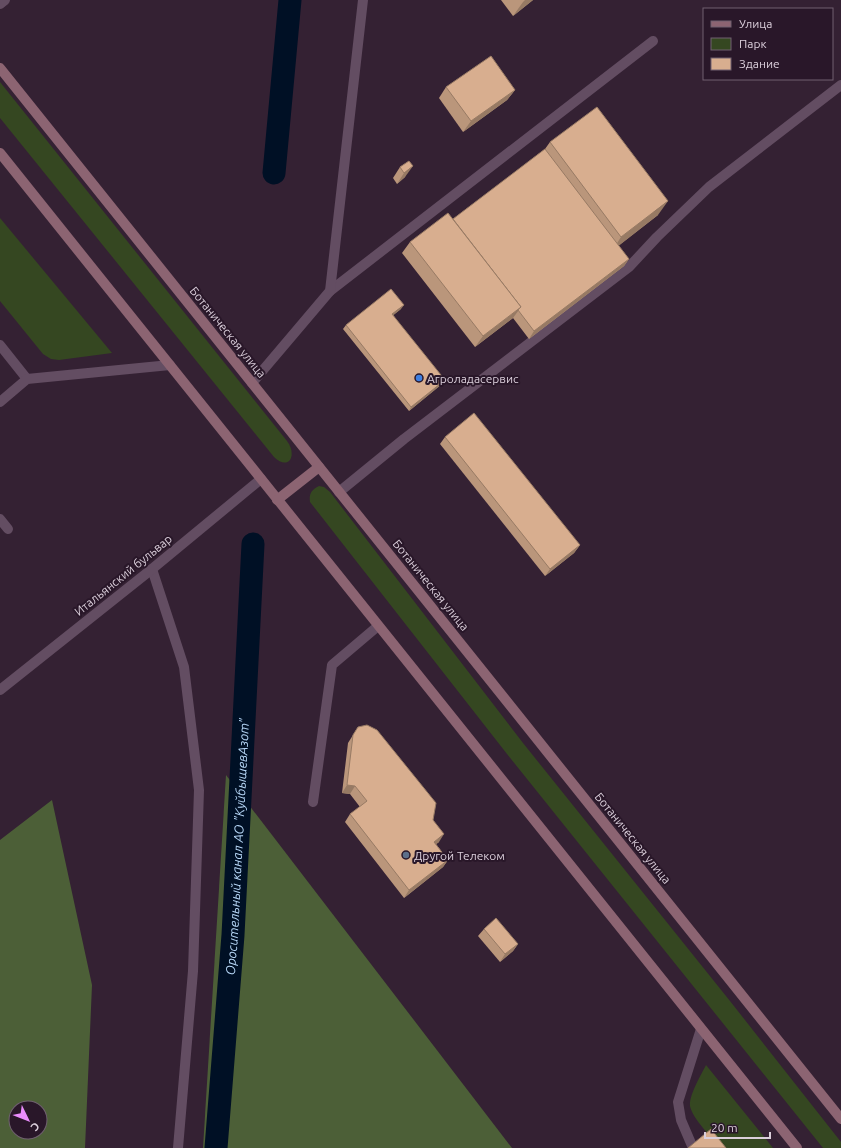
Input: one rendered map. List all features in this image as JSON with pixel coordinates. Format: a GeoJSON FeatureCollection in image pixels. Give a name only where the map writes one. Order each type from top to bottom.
{"type":"FeatureCollection","features":[{"type":"Feature","properties":{"kind":"main road","name":"Ботаническая улица"},"geometry":{"type":"LineString","coordinates":[[0,68],[841,1119]]}},
{"type":"Feature","properties":{"kind":"main road"},"geometry":{"type":"LineString","coordinates":[[0,155],[797,1148]]}},
{"type":"Feature","properties":{"kind":"main road"},"geometry":{"type":"LineString","coordinates":[[277,500],[319,467]]}},
{"type":"Feature","properties":{"kind":"street"},"geometry":{"type":"LineString","coordinates":[[0,4],[5,0]]}},
{"type":"Feature","properties":{"kind":"street"},"geometry":{"type":"LineString","coordinates":[[330,292],[362,0]]}},
{"type":"Feature","properties":{"kind":"street"},"geometry":{"type":"LineString","coordinates":[[252,383],[330,292],[653,41]]}},
{"type":"Feature","properties":{"kind":"street"},"geometry":{"type":"LineString","coordinates":[[339,492],[404,439],[629,267],[657,237],[709,187],[841,85]]}},
{"type":"Feature","properties":{"kind":"street"},"geometry":{"type":"LineString","coordinates":[[0,345],[27,378]]}},
{"type":"Feature","properties":{"kind":"street"},"geometry":{"type":"LineString","coordinates":[[0,402],[27,378],[170,365]]}},
{"type":"Feature","properties":{"kind":"street","name":"Итальянский бульвар"},"geometry":{"type":"LineString","coordinates":[[0,690],[152,569],[261,479]]}},
{"type":"Feature","properties":{"kind":"street"},"geometry":{"type":"LineString","coordinates":[[0,519],[8,529]]}},
{"type":"Feature","properties":{"kind":"street"},"geometry":{"type":"LineString","coordinates":[[152,569],[184,667],[200,790],[193,971],[178,1148]]}},
{"type":"Feature","properties":{"kind":"street"},"geometry":{"type":"LineString","coordinates":[[313,802],[332,665],[378,626]]}},
{"type":"Feature","properties":{"kind":"street"},"geometry":{"type":"LineString","coordinates":[[693,1148],[681,1120],[678,1102],[701,1028]]}},
{"type":"Feature","properties":{"kind":"green space"},"geometry":{"type":"Polygon","coordinates":[[[0,82],[287,441],[292,452],[290,460],[283,463],[274,457],[0,118],[0,82]]]}},
{"type":"Feature","properties":{"kind":"green space"},"geometry":{"type":"Polygon","coordinates":[[[0,218],[112,353],[59,360],[51,359],[43,354],[0,301],[0,218]]]}},
{"type":"Feature","properties":{"kind":"green space"},"geometry":{"type":"Polygon","coordinates":[[[319,486],[324,487],[330,492],[523,743],[841,1142],[841,1148],[823,1148],[507,754],[310,502],[311,492],[319,486]]]}},
{"type":"Feature","properties":{"kind":"green space"},"geometry":{"type":"Polygon","coordinates":[[[226,775],[512,1148],[203,1148],[226,775]]]}},
{"type":"Feature","properties":{"kind":"green space"},"geometry":{"type":"Polygon","coordinates":[[[52,800],[92,985],[85,1148],[0,1148],[0,840],[52,800]]]}},
{"type":"Feature","properties":{"kind":"green space"},"geometry":{"type":"Polygon","coordinates":[[[706,1065],[773,1148],[721,1148],[703,1128],[694,1116],[690,1106],[690,1101],[706,1065]]]}},
{"type":"Feature","properties":{"kind":"building"},"geometry":{"type":"Polygon","coordinates":[[[491,56],[515,90],[471,121],[446,87],[491,56]]]}},
{"type":"Feature","properties":{"kind":"building"},"geometry":{"type":"Polygon","coordinates":[[[597,107],[668,201],[621,237],[550,142],[597,107]]]}},
{"type":"Feature","properties":{"kind":"building"},"geometry":{"type":"Polygon","coordinates":[[[545,149],[629,259],[534,331],[518,310],[521,307],[453,219],[545,149]]]}},
{"type":"Feature","properties":{"kind":"building"},"geometry":{"type":"Polygon","coordinates":[[[409,161],[413,166],[404,173],[400,167],[409,161]]]}},
{"type":"Feature","properties":{"kind":"building"},"geometry":{"type":"Polygon","coordinates":[[[448,213],[521,307],[483,336],[410,242],[448,213]]]}},
{"type":"Feature","properties":{"kind":"building"},"geometry":{"type":"Polygon","coordinates":[[[391,289],[404,305],[392,314],[445,380],[411,407],[346,325],[391,289]]]}},
{"type":"Feature","properties":{"kind":"building"},"geometry":{"type":"Polygon","coordinates":[[[474,413],[580,545],[550,569],[445,437],[474,413]]]}},
{"type":"Feature","properties":{"kind":"building"},"geometry":{"type":"Polygon","coordinates":[[[367,725],[377,730],[436,803],[433,820],[444,834],[434,842],[448,860],[409,890],[350,814],[367,801],[355,786],[347,785],[353,735],[358,727],[367,725]]]}},
{"type":"Feature","properties":{"kind":"building"},"geometry":{"type":"Polygon","coordinates":[[[496,918],[518,944],[505,954],[484,929],[496,918]]]}},
{"type":"Feature","properties":{"kind":"building"},"geometry":{"type":"Polygon","coordinates":[[[711,1129],[726,1148],[688,1148],[711,1129]]]}},
{"type":"Feature","properties":{"kind":"waterway","name":"Оросительный канал АО \"КуйбышевАзот\""},"geometry":{"type":"LineString","coordinates":[[274,173],[290,0]]}},
{"type":"Feature","properties":{"kind":"waterway","name":"Оросительный канал АО \"КуйбышевАзот\""},"geometry":{"type":"LineString","coordinates":[[216,1148],[233,935],[253,544]]}},
{"type":"Feature","properties":{"kind":"place","name":"Агроладасервис"},"geometry":{"type":"Point","coordinates":[419,378]}},
{"type":"Feature","properties":{"kind":"place","name":"Другой Телеком"},"geometry":{"type":"Point","coordinates":[406,855]}}]}
